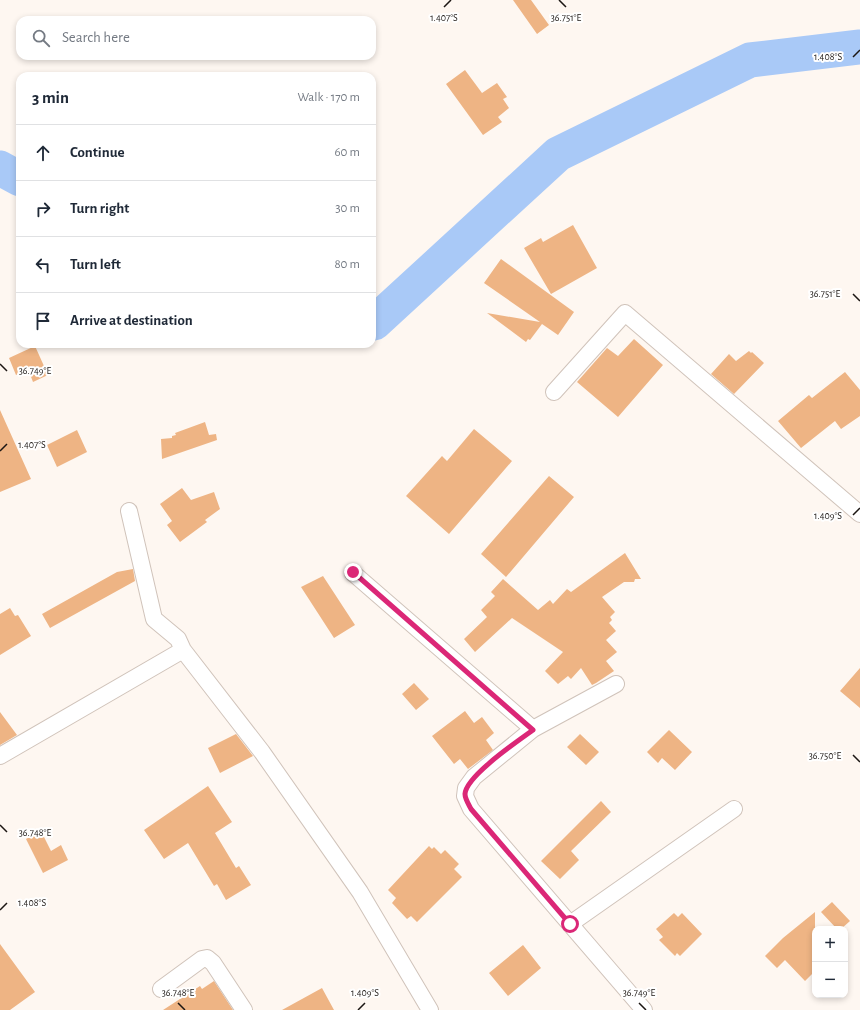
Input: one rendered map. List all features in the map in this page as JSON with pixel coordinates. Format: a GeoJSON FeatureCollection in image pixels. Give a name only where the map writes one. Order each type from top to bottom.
{"type":"FeatureCollection","features":[{"type":"Feature","properties":{"kind":"street"},"geometry":{"type":"LineString","coordinates":[[554,392],[625,313],[860,514]]}},
{"type":"Feature","properties":{"kind":"street"},"geometry":{"type":"LineString","coordinates":[[129,511],[154,619],[178,639],[183,650],[262,752],[360,892],[430,1010]]}},
{"type":"Feature","properties":{"kind":"street"},"geometry":{"type":"LineString","coordinates":[[353,572],[533,730]]}},
{"type":"Feature","properties":{"kind":"street"},"geometry":{"type":"LineString","coordinates":[[0,756],[183,650]]}},
{"type":"Feature","properties":{"kind":"street"},"geometry":{"type":"LineString","coordinates":[[616,684],[533,730],[474,777],[466,788],[465,796],[471,809],[644,1010]]}},
{"type":"Feature","properties":{"kind":"street"},"geometry":{"type":"LineString","coordinates":[[570,924],[734,809]]}},
{"type":"Feature","properties":{"kind":"street"},"geometry":{"type":"LineString","coordinates":[[161,989],[202,959],[207,958],[213,963],[244,1010]]}},
{"type":"Feature","properties":{"kind":"building"},"geometry":{"type":"Polygon","coordinates":[[[513,0],[531,0],[549,25],[537,34],[513,0]]]}},
{"type":"Feature","properties":{"kind":"building"},"geometry":{"type":"Polygon","coordinates":[[[465,70],[482,93],[497,83],[507,97],[503,99],[509,108],[498,117],[502,122],[483,135],[446,84],[465,70]]]}},
{"type":"Feature","properties":{"kind":"building"},"geometry":{"type":"Polygon","coordinates":[[[573,225],[597,268],[551,294],[524,248],[541,238],[543,242],[573,225]]]}},
{"type":"Feature","properties":{"kind":"building"},"geometry":{"type":"Polygon","coordinates":[[[501,259],[574,312],[558,335],[542,324],[530,340],[528,339],[526,342],[487,313],[540,322],[484,283],[501,259]]]}},
{"type":"Feature","properties":{"kind":"building"},"geometry":{"type":"Polygon","coordinates":[[[634,339],[663,365],[618,417],[577,382],[607,348],[618,356],[634,339]]]}},
{"type":"Feature","properties":{"kind":"building"},"geometry":{"type":"Polygon","coordinates":[[[31,348],[36,348],[48,375],[33,382],[28,369],[16,375],[9,358],[31,348]]]}},
{"type":"Feature","properties":{"kind":"building"},"geometry":{"type":"Polygon","coordinates":[[[749,351],[764,363],[734,394],[711,374],[729,354],[736,361],[749,351]]]}},
{"type":"Feature","properties":{"kind":"building"},"geometry":{"type":"Polygon","coordinates":[[[845,372],[860,390],[860,416],[841,429],[835,421],[801,448],[778,421],[809,395],[812,398],[845,372]]]}},
{"type":"Feature","properties":{"kind":"building"},"geometry":{"type":"Polygon","coordinates":[[[0,410],[31,479],[0,492],[0,410]]]}},
{"type":"Feature","properties":{"kind":"building"},"geometry":{"type":"Polygon","coordinates":[[[205,422],[209,435],[216,434],[217,440],[162,459],[161,439],[172,438],[172,436],[176,435],[175,433],[205,422]]]}},
{"type":"Feature","properties":{"kind":"building"},"geometry":{"type":"Polygon","coordinates":[[[474,429],[512,461],[449,534],[406,496],[442,456],[447,461],[474,429]]]}},
{"type":"Feature","properties":{"kind":"building"},"geometry":{"type":"Polygon","coordinates":[[[77,430],[87,452],[57,467],[47,445],[77,430]]]}},
{"type":"Feature","properties":{"kind":"building"},"geometry":{"type":"Polygon","coordinates":[[[549,476],[574,497],[506,577],[481,554],[549,476]]]}},
{"type":"Feature","properties":{"kind":"building"},"geometry":{"type":"Polygon","coordinates":[[[182,488],[191,500],[214,492],[220,509],[205,520],[207,522],[180,542],[167,525],[172,521],[160,504],[182,488]]]}},
{"type":"Feature","properties":{"kind":"building"},"geometry":{"type":"Polygon","coordinates":[[[625,553],[641,579],[635,579],[634,582],[624,582],[602,597],[615,612],[610,617],[612,620],[609,623],[616,631],[606,640],[617,652],[606,661],[614,671],[596,683],[592,685],[581,668],[571,679],[568,676],[558,684],[545,671],[563,652],[512,618],[475,652],[464,639],[487,617],[481,610],[495,596],[491,592],[503,579],[538,610],[550,600],[553,604],[567,589],[571,592],[625,553]]]}},
{"type":"Feature","properties":{"kind":"building"},"geometry":{"type":"Polygon","coordinates":[[[133,569],[135,581],[50,628],[42,614],[117,572],[133,569]]]}},
{"type":"Feature","properties":{"kind":"building"},"geometry":{"type":"Polygon","coordinates":[[[323,576],[355,625],[334,638],[301,587],[323,576]]]}},
{"type":"Feature","properties":{"kind":"building"},"geometry":{"type":"Polygon","coordinates":[[[10,608],[15,616],[18,615],[31,636],[0,655],[0,614],[10,608]]]}},
{"type":"Feature","properties":{"kind":"building"},"geometry":{"type":"Polygon","coordinates":[[[860,668],[860,708],[840,691],[860,668]]]}},
{"type":"Feature","properties":{"kind":"building"},"geometry":{"type":"Polygon","coordinates":[[[414,683],[429,699],[416,710],[402,694],[414,683]]]}},
{"type":"Feature","properties":{"kind":"building"},"geometry":{"type":"Polygon","coordinates":[[[465,711],[474,723],[482,717],[494,733],[486,740],[493,750],[468,769],[460,759],[454,764],[432,736],[465,711]]]}},
{"type":"Feature","properties":{"kind":"building"},"geometry":{"type":"Polygon","coordinates":[[[0,712],[17,735],[0,745],[0,712]]]}},
{"type":"Feature","properties":{"kind":"building"},"geometry":{"type":"Polygon","coordinates":[[[669,730],[692,752],[675,770],[662,758],[658,763],[647,752],[669,730]]]}},
{"type":"Feature","properties":{"kind":"building"},"geometry":{"type":"Polygon","coordinates":[[[236,734],[253,756],[220,773],[208,748],[236,734]]]}},
{"type":"Feature","properties":{"kind":"building"},"geometry":{"type":"Polygon","coordinates":[[[580,734],[599,752],[586,765],[567,747],[580,734]]]}},
{"type":"Feature","properties":{"kind":"building"},"geometry":{"type":"Polygon","coordinates":[[[208,786],[232,822],[215,833],[236,868],[239,866],[251,885],[226,900],[217,884],[214,886],[188,843],[164,859],[144,830],[208,786]]]}},
{"type":"Feature","properties":{"kind":"building"},"geometry":{"type":"Polygon","coordinates":[[[601,801],[611,812],[571,851],[579,860],[560,879],[541,861],[601,801]]]}},
{"type":"Feature","properties":{"kind":"building"},"geometry":{"type":"Polygon","coordinates":[[[41,831],[51,851],[61,845],[68,860],[43,873],[26,839],[41,831]]]}},
{"type":"Feature","properties":{"kind":"building"},"geometry":{"type":"Polygon","coordinates":[[[429,846],[432,849],[434,847],[441,854],[445,850],[459,864],[454,869],[462,877],[417,922],[411,916],[407,919],[392,903],[396,898],[388,890],[429,846]]]}},
{"type":"Feature","properties":{"kind":"building"},"geometry":{"type":"Polygon","coordinates":[[[832,902],[850,921],[844,926],[834,926],[821,912],[832,902]]]}},
{"type":"Feature","properties":{"kind":"building"},"geometry":{"type":"Polygon","coordinates":[[[815,912],[815,926],[812,926],[812,974],[805,981],[785,960],[777,968],[765,956],[783,938],[815,912]]]}},
{"type":"Feature","properties":{"kind":"building"},"geometry":{"type":"Polygon","coordinates":[[[674,913],[678,917],[682,913],[702,934],[680,956],[677,953],[675,956],[659,940],[663,937],[656,929],[674,913]]]}},
{"type":"Feature","properties":{"kind":"building"},"geometry":{"type":"Polygon","coordinates":[[[0,944],[35,992],[10,1010],[0,1010],[0,944]]]}},
{"type":"Feature","properties":{"kind":"building"},"geometry":{"type":"Polygon","coordinates":[[[523,945],[541,968],[508,996],[489,973],[523,945]]]}},
{"type":"Feature","properties":{"kind":"building"},"geometry":{"type":"Polygon","coordinates":[[[214,981],[233,1010],[163,1010],[200,986],[202,989],[214,981]]]}},
{"type":"Feature","properties":{"kind":"building"},"geometry":{"type":"Polygon","coordinates":[[[322,988],[334,1010],[282,1010],[322,988]]]}},
{"type":"Feature","properties":{"kind":"waterway"},"geometry":{"type":"LineString","coordinates":[[376,321],[558,154],[750,60],[860,47]]}},
{"type":"Feature","properties":{"kind":"waterway"},"geometry":{"type":"LineString","coordinates":[[0,168],[16,177]]}},
{"type":"Feature","properties":{"kind":"route"},"geometry":{"type":"LineString","coordinates":[[353,572],[533,730],[474,777],[466,788],[465,796],[471,809],[570,924]]}}]}
